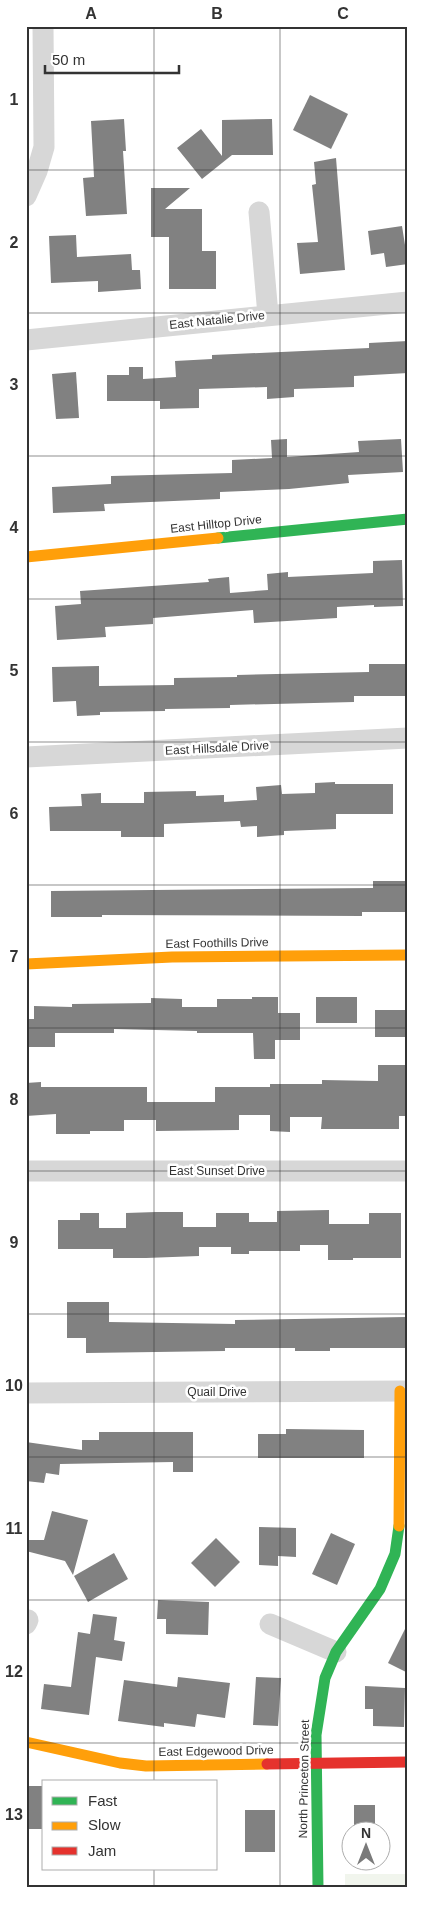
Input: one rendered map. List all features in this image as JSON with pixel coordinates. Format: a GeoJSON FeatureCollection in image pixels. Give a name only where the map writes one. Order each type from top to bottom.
{"type":"FeatureCollection","features":[{"type":"Feature","properties":{"kind":"street"},"geometry":{"type":"LineString","coordinates":[[26,196],[37,171],[44,148],[43,26]]}},
{"type":"Feature","properties":{"kind":"street"},"geometry":{"type":"LineString","coordinates":[[259,212],[268,315]]}},
{"type":"Feature","properties":{"kind":"street","name":"East Natalie Drive"},"geometry":{"type":"LineString","coordinates":[[26,340],[408,302]]}},
{"type":"Feature","properties":{"kind":"street","name":"East Hilltop Drive"},"geometry":{"type":"LineString","coordinates":[[26,557],[408,519]]}},
{"type":"Feature","properties":{"kind":"street","name":"East Hillsdale Drive"},"geometry":{"type":"LineString","coordinates":[[26,757],[408,738]]}},
{"type":"Feature","properties":{"kind":"street","name":"East Foothills Drive"},"geometry":{"type":"LineString","coordinates":[[26,964],[172,957],[408,955]]}},
{"type":"Feature","properties":{"kind":"street","name":"East Sunset Drive"},"geometry":{"type":"LineString","coordinates":[[26,1171],[408,1170]]}},
{"type":"Feature","properties":{"kind":"street","name":"Quail Drive"},"geometry":{"type":"LineString","coordinates":[[26,1393],[404,1391]]}},
{"type":"Feature","properties":{"kind":"street","name":"North Princeton Street"},"geometry":{"type":"LineString","coordinates":[[318,1887],[316,1735],[320,1703],[325,1678],[336,1652],[380,1589],[394,1554],[400,1520],[404,1391]]}},
{"type":"Feature","properties":{"kind":"street"},"geometry":{"type":"LineString","coordinates":[[270,1624],[336,1652]]}},
{"type":"Feature","properties":{"kind":"street","name":"East Edgewood Drive"},"geometry":{"type":"LineString","coordinates":[[26,1742],[120,1763],[146,1766],[408,1762]]}},
{"type":"Feature","properties":{"kind":"shaded area"},"geometry":{"type":"Polygon","coordinates":[[[345,1874],[408,1874],[408,1887],[345,1887],[345,1874]]]}},
{"type":"Feature","properties":{"kind":"building"},"geometry":{"type":"Polygon","coordinates":[[[310,95],[348,114],[331,149],[293,130],[310,95]]]}},
{"type":"Feature","properties":{"kind":"building"},"geometry":{"type":"Polygon","coordinates":[[[124,119],[126,151],[123,151],[127,214],[86,216],[83,178],[94,177],[91,121],[124,119]]]}},
{"type":"Feature","properties":{"kind":"building"},"geometry":{"type":"Polygon","coordinates":[[[272,119],[273,155],[232,155],[202,179],[177,148],[201,129],[222,156],[222,120],[272,119]]]}},
{"type":"Feature","properties":{"kind":"building"},"geometry":{"type":"Polygon","coordinates":[[[336,158],[345,270],[300,274],[297,243],[318,242],[312,185],[316,184],[314,162],[336,158]]]}},
{"type":"Feature","properties":{"kind":"building"},"geometry":{"type":"Polygon","coordinates":[[[151,188],[190,188],[165,209],[202,209],[202,251],[216,251],[216,289],[169,289],[169,237],[151,237],[151,188]]]}},
{"type":"Feature","properties":{"kind":"building"},"geometry":{"type":"Polygon","coordinates":[[[402,226],[408,264],[386,267],[384,253],[371,255],[368,231],[402,226]]]}},
{"type":"Feature","properties":{"kind":"building"},"geometry":{"type":"Polygon","coordinates":[[[76,235],[77,257],[131,254],[132,270],[140,270],[141,289],[98,292],[98,281],[51,283],[49,236],[76,235]]]}},
{"type":"Feature","properties":{"kind":"building"},"geometry":{"type":"Polygon","coordinates":[[[408,341],[408,373],[354,376],[354,387],[294,389],[294,397],[267,399],[267,387],[199,389],[199,408],[160,409],[160,401],[107,401],[107,375],[129,375],[129,367],[143,367],[143,379],[176,377],[175,361],[212,359],[212,355],[369,348],[369,343],[408,341]]]}},
{"type":"Feature","properties":{"kind":"building"},"geometry":{"type":"Polygon","coordinates":[[[76,372],[79,418],[56,419],[52,374],[76,372]]]}},
{"type":"Feature","properties":{"kind":"building"},"geometry":{"type":"Polygon","coordinates":[[[287,439],[287,457],[359,452],[358,441],[401,439],[403,472],[348,475],[349,483],[289,489],[220,492],[220,499],[104,504],[105,511],[53,513],[52,487],[111,484],[111,476],[232,473],[232,460],[272,458],[271,440],[287,439]]]}},
{"type":"Feature","properties":{"kind":"building"},"geometry":{"type":"Polygon","coordinates":[[[402,560],[403,606],[337,607],[337,618],[254,623],[253,610],[153,618],[153,624],[105,627],[106,637],[57,640],[55,606],[81,604],[80,591],[209,582],[208,579],[229,577],[230,593],[268,590],[267,574],[288,572],[288,577],[373,573],[373,561],[402,560]]]}},
{"type":"Feature","properties":{"kind":"building"},"geometry":{"type":"Polygon","coordinates":[[[369,664],[408,664],[408,696],[354,696],[354,702],[230,705],[230,708],[100,712],[100,715],[77,716],[76,701],[53,702],[52,667],[99,666],[99,686],[174,685],[174,678],[369,672],[369,664]]]}},
{"type":"Feature","properties":{"kind":"building"},"geometry":{"type":"Polygon","coordinates":[[[335,782],[335,784],[393,784],[393,814],[336,814],[336,829],[284,831],[284,835],[257,837],[257,826],[241,827],[240,821],[164,824],[164,837],[121,837],[121,831],[50,831],[49,807],[82,806],[81,794],[101,793],[101,803],[144,803],[144,792],[196,791],[196,796],[224,795],[224,802],[257,800],[256,787],[281,785],[282,794],[315,793],[315,783],[335,782]]]}},
{"type":"Feature","properties":{"kind":"building"},"geometry":{"type":"Polygon","coordinates":[[[373,881],[408,881],[408,912],[362,912],[362,916],[102,915],[102,917],[51,917],[51,891],[373,888],[373,881]]]}},
{"type":"Feature","properties":{"kind":"building"},"geometry":{"type":"Polygon","coordinates":[[[252,997],[278,997],[278,1013],[300,1013],[300,1040],[275,1040],[275,1059],[254,1059],[253,1033],[197,1033],[197,1031],[114,1029],[114,1033],[55,1033],[55,1047],[26,1047],[26,1019],[34,1019],[34,1006],[72,1007],[72,1004],[151,1003],[151,998],[182,999],[182,1007],[217,1007],[217,999],[252,999],[252,997]]]}},
{"type":"Feature","properties":{"kind":"building"},"geometry":{"type":"Polygon","coordinates":[[[316,997],[357,997],[357,1023],[316,1023],[316,997]]]}},
{"type":"Feature","properties":{"kind":"building"},"geometry":{"type":"Polygon","coordinates":[[[375,1010],[408,1010],[408,1037],[375,1037],[375,1010]]]}},
{"type":"Feature","properties":{"kind":"building"},"geometry":{"type":"Polygon","coordinates":[[[378,1065],[408,1065],[408,1116],[399,1116],[399,1129],[321,1129],[322,1117],[290,1117],[290,1132],[270,1131],[270,1115],[239,1115],[239,1130],[156,1131],[156,1120],[124,1120],[124,1131],[56,1134],[56,1114],[26,1116],[26,1083],[41,1082],[41,1087],[147,1087],[147,1102],[215,1102],[215,1087],[270,1087],[270,1084],[322,1084],[322,1080],[378,1081],[378,1065]]]}},
{"type":"Feature","properties":{"kind":"building"},"geometry":{"type":"Polygon","coordinates":[[[329,1210],[329,1224],[369,1224],[369,1213],[401,1213],[401,1258],[328,1260],[328,1245],[300,1245],[300,1251],[249,1251],[249,1254],[231,1254],[231,1247],[199,1247],[199,1256],[146,1258],[113,1258],[113,1249],[58,1249],[58,1220],[80,1220],[80,1213],[99,1213],[99,1228],[126,1228],[126,1213],[156,1212],[183,1212],[183,1227],[216,1227],[216,1213],[249,1213],[249,1222],[277,1222],[277,1211],[329,1210]]]}},
{"type":"Feature","properties":{"kind":"building"},"geometry":{"type":"Polygon","coordinates":[[[67,1302],[109,1302],[109,1322],[235,1324],[235,1320],[406,1317],[406,1348],[330,1348],[330,1351],[295,1351],[295,1348],[225,1348],[225,1351],[86,1353],[86,1338],[67,1338],[67,1302]]]}},
{"type":"Feature","properties":{"kind":"building"},"geometry":{"type":"Polygon","coordinates":[[[286,1429],[364,1430],[364,1458],[258,1458],[258,1434],[286,1434],[286,1429]]]}},
{"type":"Feature","properties":{"kind":"building"},"geometry":{"type":"Polygon","coordinates":[[[99,1432],[193,1432],[193,1472],[173,1472],[173,1462],[60,1464],[59,1475],[46,1473],[44,1483],[26,1481],[26,1442],[82,1450],[82,1440],[99,1440],[99,1432]]]}},
{"type":"Feature","properties":{"kind":"building"},"geometry":{"type":"Polygon","coordinates":[[[52,1511],[88,1520],[73,1575],[65,1561],[26,1551],[26,1540],[44,1540],[52,1511]]]}},
{"type":"Feature","properties":{"kind":"building"},"geometry":{"type":"Polygon","coordinates":[[[259,1527],[296,1528],[296,1557],[278,1556],[278,1566],[259,1565],[259,1527]]]}},
{"type":"Feature","properties":{"kind":"building"},"geometry":{"type":"Polygon","coordinates":[[[331,1533],[355,1544],[337,1585],[312,1574],[331,1533]]]}},
{"type":"Feature","properties":{"kind":"building"},"geometry":{"type":"Polygon","coordinates":[[[216,1538],[240,1562],[215,1587],[191,1563],[216,1538]]]}},
{"type":"Feature","properties":{"kind":"building"},"geometry":{"type":"Polygon","coordinates":[[[114,1553],[128,1579],[88,1602],[74,1576],[114,1553]]]}},
{"type":"Feature","properties":{"kind":"building"},"geometry":{"type":"Polygon","coordinates":[[[158,1600],[209,1602],[208,1635],[166,1634],[166,1619],[157,1619],[158,1600]]]}},
{"type":"Feature","properties":{"kind":"building"},"geometry":{"type":"Polygon","coordinates":[[[93,1614],[117,1617],[114,1640],[125,1642],[122,1661],[96,1657],[89,1715],[41,1709],[44,1684],[71,1687],[78,1632],[90,1634],[93,1614]]]}},
{"type":"Feature","properties":{"kind":"building"},"geometry":{"type":"Polygon","coordinates":[[[408,1623],[408,1673],[388,1663],[408,1623]]]}},
{"type":"Feature","properties":{"kind":"building"},"geometry":{"type":"Polygon","coordinates":[[[178,1677],[230,1683],[225,1718],[197,1714],[195,1727],[164,1723],[164,1727],[118,1721],[124,1680],[177,1687],[178,1677]]]}},
{"type":"Feature","properties":{"kind":"building"},"geometry":{"type":"Polygon","coordinates":[[[256,1677],[281,1678],[278,1726],[253,1725],[256,1677]]]}},
{"type":"Feature","properties":{"kind":"building"},"geometry":{"type":"Polygon","coordinates":[[[365,1686],[405,1688],[404,1727],[373,1726],[373,1709],[365,1709],[365,1686]]]}},
{"type":"Feature","properties":{"kind":"building"},"geometry":{"type":"Polygon","coordinates":[[[26,1786],[42,1786],[42,1829],[26,1829],[26,1786]]]}},
{"type":"Feature","properties":{"kind":"building"},"geometry":{"type":"Polygon","coordinates":[[[354,1805],[375,1805],[375,1820],[354,1820],[354,1805]]]}},
{"type":"Feature","properties":{"kind":"building"},"geometry":{"type":"Polygon","coordinates":[[[245,1810],[275,1810],[275,1852],[245,1852],[245,1810]]]}},
{"type":"Feature","properties":{"kind":"traffic: fast"},"geometry":{"type":"LineString","coordinates":[[218,538],[408,519]]}},
{"type":"Feature","properties":{"kind":"traffic: fast"},"geometry":{"type":"LineString","coordinates":[[318,1887],[316,1735],[325,1678],[336,1652],[380,1589],[395,1554],[399,1526]]}},
{"type":"Feature","properties":{"kind":"traffic: slow"},"geometry":{"type":"LineString","coordinates":[[26,557],[218,538]]}},
{"type":"Feature","properties":{"kind":"traffic: slow"},"geometry":{"type":"LineString","coordinates":[[26,964],[172,957],[408,955]]}},
{"type":"Feature","properties":{"kind":"traffic: slow"},"geometry":{"type":"LineString","coordinates":[[399,1526],[400,1391]]}},
{"type":"Feature","properties":{"kind":"traffic: slow"},"geometry":{"type":"LineString","coordinates":[[26,1742],[120,1763],[146,1766],[267,1764]]}},
{"type":"Feature","properties":{"kind":"traffic: jam"},"geometry":{"type":"LineString","coordinates":[[267,1764],[408,1762]]}}]}
